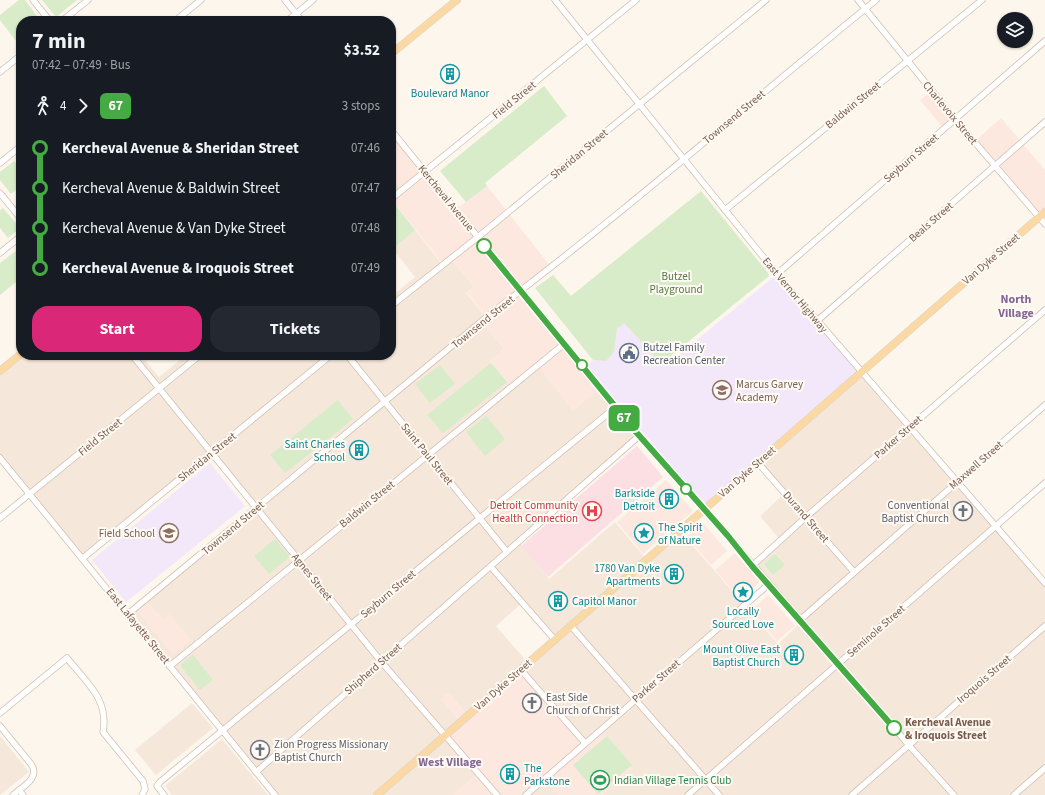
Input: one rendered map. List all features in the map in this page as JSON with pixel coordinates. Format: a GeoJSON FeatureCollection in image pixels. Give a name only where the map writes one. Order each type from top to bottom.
{"type":"FeatureCollection","features":[{"type":"Feature","properties":{"kind":"main road"},"geometry":{"type":"LineString","coordinates":[[396,50],[457,0]]}},
{"type":"Feature","properties":{"kind":"main road","name":"Van Dyke Street"},"geometry":{"type":"LineString","coordinates":[[377,795],[1042,215]]}},
{"type":"Feature","properties":{"kind":"main road"},"geometry":{"type":"LineString","coordinates":[[0,371],[16,358]]}},
{"type":"Feature","properties":{"kind":"street"},"geometry":{"type":"LineString","coordinates":[[33,0],[46,16]]}},
{"type":"Feature","properties":{"kind":"street"},"geometry":{"type":"LineString","coordinates":[[68,16],[88,0]]}},
{"type":"Feature","properties":{"kind":"street"},"geometry":{"type":"LineString","coordinates":[[181,16],[201,0]]}},
{"type":"Feature","properties":{"kind":"street"},"geometry":{"type":"LineString","coordinates":[[285,0],[296,14]]}},
{"type":"Feature","properties":{"kind":"street"},"geometry":{"type":"LineString","coordinates":[[293,16],[313,0]]}},
{"type":"Feature","properties":{"kind":"street","name":"East Vernor Highway"},"geometry":{"type":"LineString","coordinates":[[555,0],[777,274],[1045,583]]}},
{"type":"Feature","properties":{"kind":"street","name":"Field Street"},"geometry":{"type":"LineString","coordinates":[[396,195],[636,0]]}},
{"type":"Feature","properties":{"kind":"street","name":"Sheridan Street"},"geometry":{"type":"LineString","coordinates":[[396,302],[478,237],[766,0]]}},
{"type":"Feature","properties":{"kind":"street","name":"Charlevoix Street"},"geometry":{"type":"LineString","coordinates":[[858,0],[994,166],[1042,215],[1045,224]]}},
{"type":"Feature","properties":{"kind":"street","name":"Townsend Street"},"geometry":{"type":"LineString","coordinates":[[128,614],[876,0]]}},
{"type":"Feature","properties":{"kind":"street","name":"Baldwin Street"},"geometry":{"type":"LineString","coordinates":[[725,210],[982,0]]}},
{"type":"Feature","properties":{"kind":"street","name":"Seyburn Street"},"geometry":{"type":"LineString","coordinates":[[777,274],[1045,41]]}},
{"type":"Feature","properties":{"kind":"street"},"geometry":{"type":"LineString","coordinates":[[0,72],[16,58]]}},
{"type":"Feature","properties":{"kind":"street","name":"Beals Street"},"geometry":{"type":"LineString","coordinates":[[817,321],[1045,122]]}},
{"type":"Feature","properties":{"kind":"street","name":"Kercheval Avenue"},"geometry":{"type":"LineString","coordinates":[[396,136],[640,436],[752,566],[954,795]]}},
{"type":"Feature","properties":{"kind":"street"},"geometry":{"type":"LineString","coordinates":[[0,163],[16,150]]}},
{"type":"Feature","properties":{"kind":"street"},"geometry":{"type":"LineString","coordinates":[[0,193],[16,213]]}},
{"type":"Feature","properties":{"kind":"street"},"geometry":{"type":"LineString","coordinates":[[0,253],[16,240]]}},
{"type":"Feature","properties":{"kind":"street","name":"Parker Street"},"geometry":{"type":"LineString","coordinates":[[752,566],[806,517],[1045,310]]}},
{"type":"Feature","properties":{"kind":"street","name":"Baldwin Street"},"geometry":{"type":"LineString","coordinates":[[170,666],[564,344]]}},
{"type":"Feature","properties":{"kind":"street","name":"Agnes Street"},"geometry":{"type":"LineString","coordinates":[[136,360],[351,625],[497,795]]}},
{"type":"Feature","properties":{"kind":"street","name":"Field Street"},"geometry":{"type":"LineString","coordinates":[[0,518],[194,360]]}},
{"type":"Feature","properties":{"kind":"street","name":"Sheridan Street"},"geometry":{"type":"LineString","coordinates":[[82,558],[325,360]]}},
{"type":"Feature","properties":{"kind":"street","name":"Saint Paul Street"},"geometry":{"type":"LineString","coordinates":[[351,360],[507,552]]}},
{"type":"Feature","properties":{"kind":"street","name":"Maxwell Street"},"geometry":{"type":"LineString","coordinates":[[800,620],[1045,405]]}},
{"type":"Feature","properties":{"kind":"street","name":"Seyburn Street"},"geometry":{"type":"LineString","coordinates":[[164,795],[157,786],[160,782],[616,407]]}},
{"type":"Feature","properties":{"kind":"street"},"geometry":{"type":"LineString","coordinates":[[507,552],[640,436]]}},
{"type":"Feature","properties":{"kind":"street","name":"East Lafayette Street"},"geometry":{"type":"LineString","coordinates":[[0,458],[275,795]]}},
{"type":"Feature","properties":{"kind":"street","name":"Durand Street"},"geometry":{"type":"LineString","coordinates":[[758,463],[854,572]]}},
{"type":"Feature","properties":{"kind":"street","name":"Seminole Street"},"geometry":{"type":"LineString","coordinates":[[688,795],[1045,483]]}},
{"type":"Feature","properties":{"kind":"street","name":"Shipherd Street"},"geometry":{"type":"LineString","coordinates":[[256,772],[507,552]]}},
{"type":"Feature","properties":{"kind":"street"},"geometry":{"type":"LineString","coordinates":[[491,567],[555,640]]}},
{"type":"Feature","properties":{"kind":"street","name":"Parker Street"},"geometry":{"type":"LineString","coordinates":[[526,795],[769,584]]}},
{"type":"Feature","properties":{"kind":"street"},"geometry":{"type":"LineString","coordinates":[[571,626],[719,795]]}},
{"type":"Feature","properties":{"kind":"street","name":"Iroquois Street"},"geometry":{"type":"LineString","coordinates":[[852,795],[1045,626]]}},
{"type":"Feature","properties":{"kind":"street"},"geometry":{"type":"LineString","coordinates":[[0,713],[67,658],[101,702],[105,720],[103,732],[143,781],[145,789],[142,795]]}},
{"type":"Feature","properties":{"kind":"street"},"geometry":{"type":"LineString","coordinates":[[521,670],[585,744]]}},
{"type":"Feature","properties":{"kind":"street"},"geometry":{"type":"LineString","coordinates":[[0,726],[31,764],[34,772],[32,779],[13,795]]}},
{"type":"Feature","properties":{"kind":"street"},"geometry":{"type":"LineString","coordinates":[[1014,795],[1045,768]]}},
{"type":"Feature","properties":{"kind":"street"},"geometry":{"type":"LineString","coordinates":[[19,790],[23,795]]}},
{"type":"Feature","properties":{"kind":"shaded area"},"geometry":{"type":"Polygon","coordinates":[[[932,91],[955,120],[944,129],[920,100],[932,91]]]}},
{"type":"Feature","properties":{"kind":"shaded area"},"geometry":{"type":"Polygon","coordinates":[[[1001,118],[1045,170],[1045,212],[1039,218],[974,142],[1001,118]]]}},
{"type":"Feature","properties":{"kind":"shaded area"},"geometry":{"type":"Polygon","coordinates":[[[396,136],[455,210],[487,186],[551,267],[521,291],[600,388],[573,410],[537,365],[511,386],[490,361],[504,349],[482,322],[487,317],[466,292],[474,286],[450,258],[443,264],[396,205],[396,195],[402,190],[396,182],[396,136]]]}},
{"type":"Feature","properties":{"kind":"shaded area"},"geometry":{"type":"Polygon","coordinates":[[[396,182],[403,190],[396,196],[396,182]]]}},
{"type":"Feature","properties":{"kind":"shaded area"},"geometry":{"type":"Polygon","coordinates":[[[396,206],[442,264],[450,258],[474,286],[466,293],[487,318],[482,322],[504,349],[490,361],[511,386],[537,364],[573,410],[600,388],[639,436],[519,542],[549,579],[615,522],[647,560],[680,531],[778,644],[801,622],[752,566],[780,540],[760,516],[785,493],[758,463],[858,368],[1045,583],[1045,795],[602,795],[632,768],[585,743],[468,716],[449,693],[441,699],[461,722],[478,773],[453,795],[275,795],[128,614],[256,509],[211,453],[83,558],[0,458],[0,371],[16,359],[145,360],[159,377],[180,360],[396,360],[396,293],[415,277],[396,255],[396,206]],[[522,603],[496,626],[528,663],[555,640],[522,603]]]}},
{"type":"Feature","properties":{"kind":"shaded area","name":"Marcus Garvey Academy"},"geometry":{"type":"Polygon","coordinates":[[[777,274],[861,372],[705,510],[584,368],[593,360],[606,361],[614,352],[617,328],[624,322],[651,352],[655,359],[667,359],[670,362],[777,274]]]}},
{"type":"Feature","properties":{"kind":"shaded area","name":"Detroit Community Health Connection"},"geometry":{"type":"Polygon","coordinates":[[[637,446],[663,477],[548,577],[521,546],[637,446]]]}},
{"type":"Feature","properties":{"kind":"shaded area","name":"Field School"},"geometry":{"type":"Polygon","coordinates":[[[210,463],[245,506],[126,602],[92,560],[210,463]]]}},
{"type":"Feature","properties":{"kind":"shaded area"},"geometry":{"type":"Polygon","coordinates":[[[666,480],[693,511],[643,554],[617,522],[666,480]]]}},
{"type":"Feature","properties":{"kind":"shaded area"},"geometry":{"type":"Polygon","coordinates":[[[703,523],[727,551],[711,565],[687,537],[703,523]]]}},
{"type":"Feature","properties":{"kind":"shaded area"},"geometry":{"type":"Polygon","coordinates":[[[735,553],[760,582],[740,599],[715,570],[735,553]]]}},
{"type":"Feature","properties":{"kind":"shaded area"},"geometry":{"type":"Polygon","coordinates":[[[768,595],[795,626],[777,641],[751,611],[768,595]]]}},
{"type":"Feature","properties":{"kind":"shaded area"},"geometry":{"type":"Polygon","coordinates":[[[148,602],[163,619],[169,614],[191,640],[173,655],[137,611],[148,602]]]}},
{"type":"Feature","properties":{"kind":"shaded area"},"geometry":{"type":"Polygon","coordinates":[[[521,670],[585,743],[601,730],[633,768],[602,795],[558,795],[544,779],[526,795],[453,795],[478,773],[445,736],[461,722],[441,699],[449,693],[468,716],[521,670]]]}},
{"type":"Feature","properties":{"kind":"shaded area"},"geometry":{"type":"Polygon","coordinates":[[[192,703],[213,728],[156,775],[135,750],[192,703]]]}},
{"type":"Feature","properties":{"kind":"shaded area"},"geometry":{"type":"Polygon","coordinates":[[[0,736],[29,772],[0,795],[0,736]]]}},
{"type":"Feature","properties":{"kind":"shaded area"},"geometry":{"type":"Polygon","coordinates":[[[222,739],[268,795],[172,795],[165,786],[222,739]]]}},
{"type":"Feature","properties":{"kind":"shaded area"},"geometry":{"type":"Polygon","coordinates":[[[544,779],[550,785],[597,795],[526,795],[544,779]]]}},
{"type":"Feature","properties":{"kind":"green space"},"geometry":{"type":"Polygon","coordinates":[[[19,0],[25,0],[37,16],[16,16],[16,41],[0,20],[0,15],[19,0]]]}},
{"type":"Feature","properties":{"kind":"green space"},"geometry":{"type":"Polygon","coordinates":[[[42,0],[77,0],[57,16],[55,16],[42,0]]]}},
{"type":"Feature","properties":{"kind":"green space"},"geometry":{"type":"Polygon","coordinates":[[[544,86],[567,116],[485,183],[487,186],[466,202],[440,171],[544,86]]]}},
{"type":"Feature","properties":{"kind":"green space"},"geometry":{"type":"Polygon","coordinates":[[[14,161],[16,163],[16,190],[11,194],[0,180],[0,172],[14,161]]]}},
{"type":"Feature","properties":{"kind":"green space","name":"Butzel Playground"},"geometry":{"type":"Polygon","coordinates":[[[701,191],[769,274],[769,276],[667,359],[655,359],[651,352],[624,323],[617,328],[614,352],[606,361],[593,360],[535,288],[553,275],[571,296],[701,191]]]}},
{"type":"Feature","properties":{"kind":"green space"},"geometry":{"type":"Polygon","coordinates":[[[396,206],[415,230],[396,246],[396,206]]]}},
{"type":"Feature","properties":{"kind":"green space"},"geometry":{"type":"Polygon","coordinates":[[[3,208],[16,223],[16,231],[8,238],[0,228],[0,210],[3,208]]]}},
{"type":"Feature","properties":{"kind":"green space"},"geometry":{"type":"Polygon","coordinates":[[[16,251],[16,282],[0,295],[0,263],[16,251]]]}},
{"type":"Feature","properties":{"kind":"green space"},"geometry":{"type":"Polygon","coordinates":[[[491,363],[507,382],[443,433],[427,415],[491,363]]]}},
{"type":"Feature","properties":{"kind":"green space"},"geometry":{"type":"Polygon","coordinates":[[[440,365],[455,384],[430,403],[415,384],[440,365]]]}},
{"type":"Feature","properties":{"kind":"green space"},"geometry":{"type":"Polygon","coordinates":[[[338,400],[353,419],[285,473],[270,455],[338,400]]]}},
{"type":"Feature","properties":{"kind":"green space"},"geometry":{"type":"Polygon","coordinates":[[[486,416],[505,439],[485,456],[466,432],[486,416]]]}},
{"type":"Feature","properties":{"kind":"green space"},"geometry":{"type":"Polygon","coordinates":[[[275,539],[290,557],[269,574],[254,556],[275,539]]]}},
{"type":"Feature","properties":{"kind":"green space"},"geometry":{"type":"Polygon","coordinates":[[[775,554],[785,565],[773,575],[764,564],[775,554]]]}},
{"type":"Feature","properties":{"kind":"green space"},"geometry":{"type":"Polygon","coordinates":[[[193,655],[213,680],[200,690],[180,665],[193,655]]]}},
{"type":"Feature","properties":{"kind":"green space","name":"Indian Village Tennis Club"},"geometry":{"type":"Polygon","coordinates":[[[607,736],[632,765],[598,794],[573,765],[607,736]]]}},
{"type":"Feature","properties":{"kind":"bus line","name":"67"},"geometry":{"type":"LineString","coordinates":[[484,246],[636,432],[894,728]]}},
{"type":"Feature","properties":{"kind":"place","name":"Boulevard Manor"},"geometry":{"type":"Point","coordinates":[450,74]}},
{"type":"Feature","properties":{"kind":"place","name":"Butzel Family Recreation Center"},"geometry":{"type":"Point","coordinates":[629,353]}},
{"type":"Feature","properties":{"kind":"place","name":"Marcus Garvey Academy"},"geometry":{"type":"Point","coordinates":[722,390]}},
{"type":"Feature","properties":{"kind":"place","name":"Saint Charles School"},"geometry":{"type":"Point","coordinates":[359,450]}},
{"type":"Feature","properties":{"kind":"place","name":"Barkside Detroit"},"geometry":{"type":"Point","coordinates":[669,499]}},
{"type":"Feature","properties":{"kind":"place","name":"Detroit Community Health Connection"},"geometry":{"type":"Point","coordinates":[592,511]}},
{"type":"Feature","properties":{"kind":"place","name":"Conventional Baptist Church"},"geometry":{"type":"Point","coordinates":[963,511]}},
{"type":"Feature","properties":{"kind":"place","name":"Field School"},"geometry":{"type":"Point","coordinates":[169,533]}},
{"type":"Feature","properties":{"kind":"place","name":"The Spirit of Nature"},"geometry":{"type":"Point","coordinates":[644,533]}},
{"type":"Feature","properties":{"kind":"place","name":"1780 Van Dyke Apartments"},"geometry":{"type":"Point","coordinates":[674,574]}},
{"type":"Feature","properties":{"kind":"place","name":"Locally Sourced Love"},"geometry":{"type":"Point","coordinates":[743,592]}},
{"type":"Feature","properties":{"kind":"place","name":"Capitol Manor"},"geometry":{"type":"Point","coordinates":[558,601]}},
{"type":"Feature","properties":{"kind":"place","name":"Mount Olive East Baptist Church"},"geometry":{"type":"Point","coordinates":[794,655]}},
{"type":"Feature","properties":{"kind":"place","name":"East Side Church of Christ"},"geometry":{"type":"Point","coordinates":[532,703]}},
{"type":"Feature","properties":{"kind":"place","name":"Kercheval Avenue & Iroquois Street"},"geometry":{"type":"Point","coordinates":[894,728]}},
{"type":"Feature","properties":{"kind":"place","name":"Zion Progress Missionary Baptist Church"},"geometry":{"type":"Point","coordinates":[260,750]}},
{"type":"Feature","properties":{"kind":"place","name":"The Parkstone"},"geometry":{"type":"Point","coordinates":[510,774]}},
{"type":"Feature","properties":{"kind":"place","name":"Indian Village Tennis Club"},"geometry":{"type":"Point","coordinates":[600,780]}},
{"type":"Feature","properties":{"kind":"district","name":"North Village"},"geometry":{"type":"Point","coordinates":[1016,306]}},
{"type":"Feature","properties":{"kind":"district","name":"West Village"},"geometry":{"type":"Point","coordinates":[450,762]}}]}
